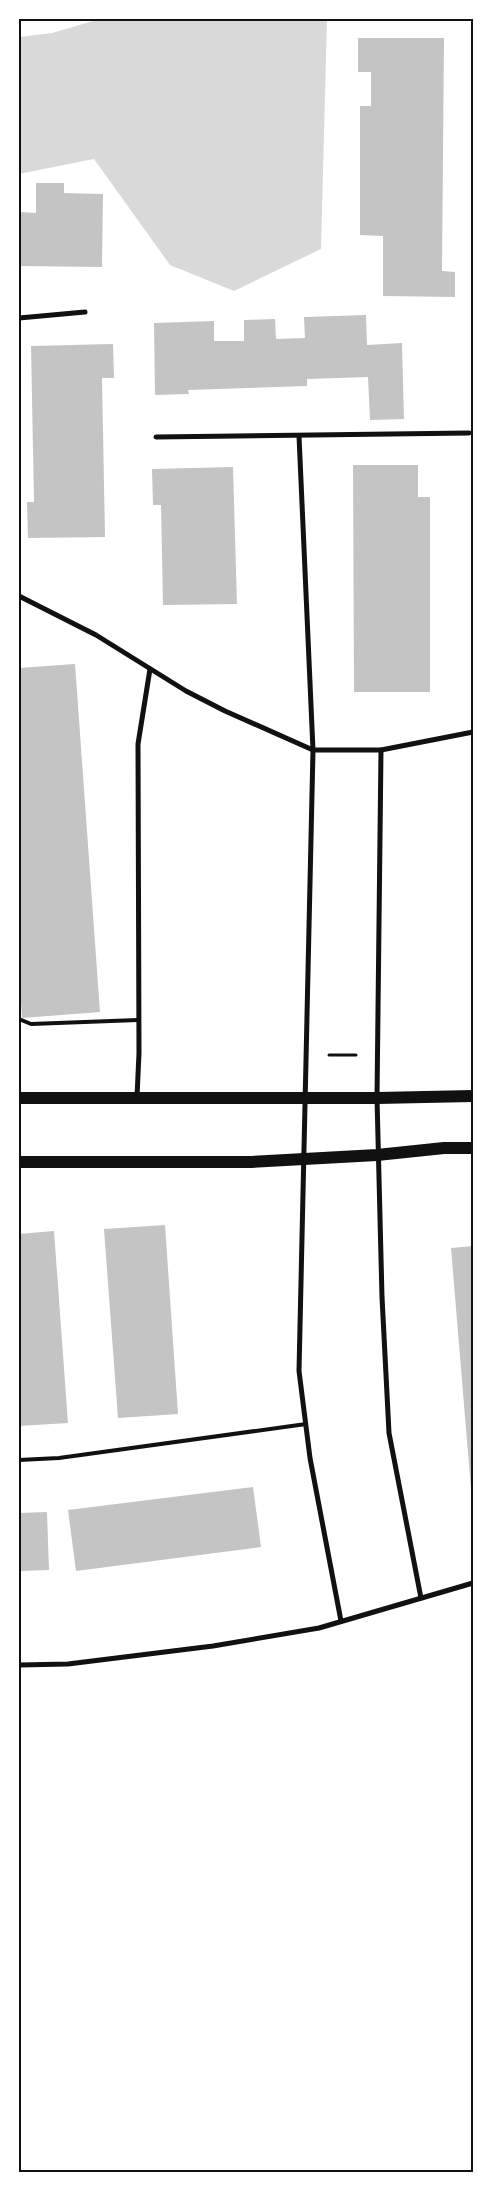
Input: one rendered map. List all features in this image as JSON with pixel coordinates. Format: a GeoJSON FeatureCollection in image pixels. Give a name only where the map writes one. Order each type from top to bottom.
{"type":"FeatureCollection","features":[{"type":"Feature","properties":{"kind":"main road"},"geometry":{"type":"LineString","coordinates":[[19,1098],[376,1098],[473,1096]]}},
{"type":"Feature","properties":{"kind":"main road"},"geometry":{"type":"LineString","coordinates":[[19,1162],[251,1162],[377,1155],[444,1148],[473,1148]]}},
{"type":"Feature","properties":{"kind":"street"},"geometry":{"type":"LineString","coordinates":[[19,318],[85,312]]}},
{"type":"Feature","properties":{"kind":"street"},"geometry":{"type":"LineString","coordinates":[[156,437],[469,433]]}},
{"type":"Feature","properties":{"kind":"street"},"geometry":{"type":"LineString","coordinates":[[299,436],[313,750],[300,1371],[310,1458],[341,1621]]}},
{"type":"Feature","properties":{"kind":"street"},"geometry":{"type":"LineString","coordinates":[[19,596],[96,635],[186,691],[225,711],[313,750],[381,750],[473,732]]}},
{"type":"Feature","properties":{"kind":"street"},"geometry":{"type":"LineString","coordinates":[[137,1098],[138,744],[150,670]]}},
{"type":"Feature","properties":{"kind":"street"},"geometry":{"type":"LineString","coordinates":[[381,750],[376,1098],[389,1432],[421,1598]]}},
{"type":"Feature","properties":{"kind":"street"},"geometry":{"type":"LineString","coordinates":[[19,1666],[68,1664],[213,1646],[319,1628],[473,1583]]}},
{"type":"Feature","properties":{"kind":"lane"},"geometry":{"type":"LineString","coordinates":[[19,1018],[30,1024],[138,1020]]}},
{"type":"Feature","properties":{"kind":"lane"},"geometry":{"type":"LineString","coordinates":[[19,1460],[58,1458],[306,1424]]}},
{"type":"Feature","properties":{"kind":"path"},"geometry":{"type":"LineString","coordinates":[[329,1055],[356,1055]]}},
{"type":"Feature","properties":{"kind":"shaded area"},"geometry":{"type":"Polygon","coordinates":[[[100,19],[327,19],[321,249],[234,291],[170,265],[94,159],[19,174],[19,37],[52,33],[100,19]]]}},
{"type":"Feature","properties":{"kind":"building"},"geometry":{"type":"Polygon","coordinates":[[[358,38],[444,38],[442,271],[455,272],[455,297],[383,296],[383,236],[360,235],[360,106],[371,106],[371,72],[358,72],[358,38]]]}},
{"type":"Feature","properties":{"kind":"building"},"geometry":{"type":"Polygon","coordinates":[[[36,183],[64,183],[64,193],[103,194],[102,267],[19,266],[19,212],[36,213],[36,183]]]}},
{"type":"Feature","properties":{"kind":"building"},"geometry":{"type":"Polygon","coordinates":[[[366,315],[367,345],[402,343],[404,419],[370,420],[368,377],[307,379],[307,386],[188,390],[189,394],[155,395],[154,323],[214,321],[214,341],[244,341],[244,320],[275,319],[276,339],[305,338],[304,317],[366,315]]]}},
{"type":"Feature","properties":{"kind":"building"},"geometry":{"type":"Polygon","coordinates":[[[113,344],[114,378],[102,378],[105,537],[28,538],[27,502],[34,502],[31,346],[113,344]]]}},
{"type":"Feature","properties":{"kind":"building"},"geometry":{"type":"Polygon","coordinates":[[[353,465],[418,465],[418,497],[430,497],[430,692],[354,692],[353,465]]]}},
{"type":"Feature","properties":{"kind":"building"},"geometry":{"type":"Polygon","coordinates":[[[233,467],[237,604],[163,605],[161,505],[153,505],[152,469],[233,467]]]}},
{"type":"Feature","properties":{"kind":"building"},"geometry":{"type":"Polygon","coordinates":[[[75,664],[100,1012],[22,1018],[19,972],[19,668],[75,664]]]}},
{"type":"Feature","properties":{"kind":"building"},"geometry":{"type":"Polygon","coordinates":[[[165,1225],[178,1414],[118,1418],[104,1229],[165,1225]]]}},
{"type":"Feature","properties":{"kind":"building"},"geometry":{"type":"Polygon","coordinates":[[[54,1231],[68,1423],[19,1426],[19,1234],[54,1231]]]}},
{"type":"Feature","properties":{"kind":"building"},"geometry":{"type":"Polygon","coordinates":[[[473,1246],[473,1500],[472,1501],[451,1248],[473,1246]]]}},
{"type":"Feature","properties":{"kind":"building"},"geometry":{"type":"Polygon","coordinates":[[[253,1487],[261,1547],[76,1571],[68,1510],[253,1487]]]}},
{"type":"Feature","properties":{"kind":"building"},"geometry":{"type":"Polygon","coordinates":[[[47,1512],[49,1570],[19,1571],[19,1513],[47,1512]]]}}]}
